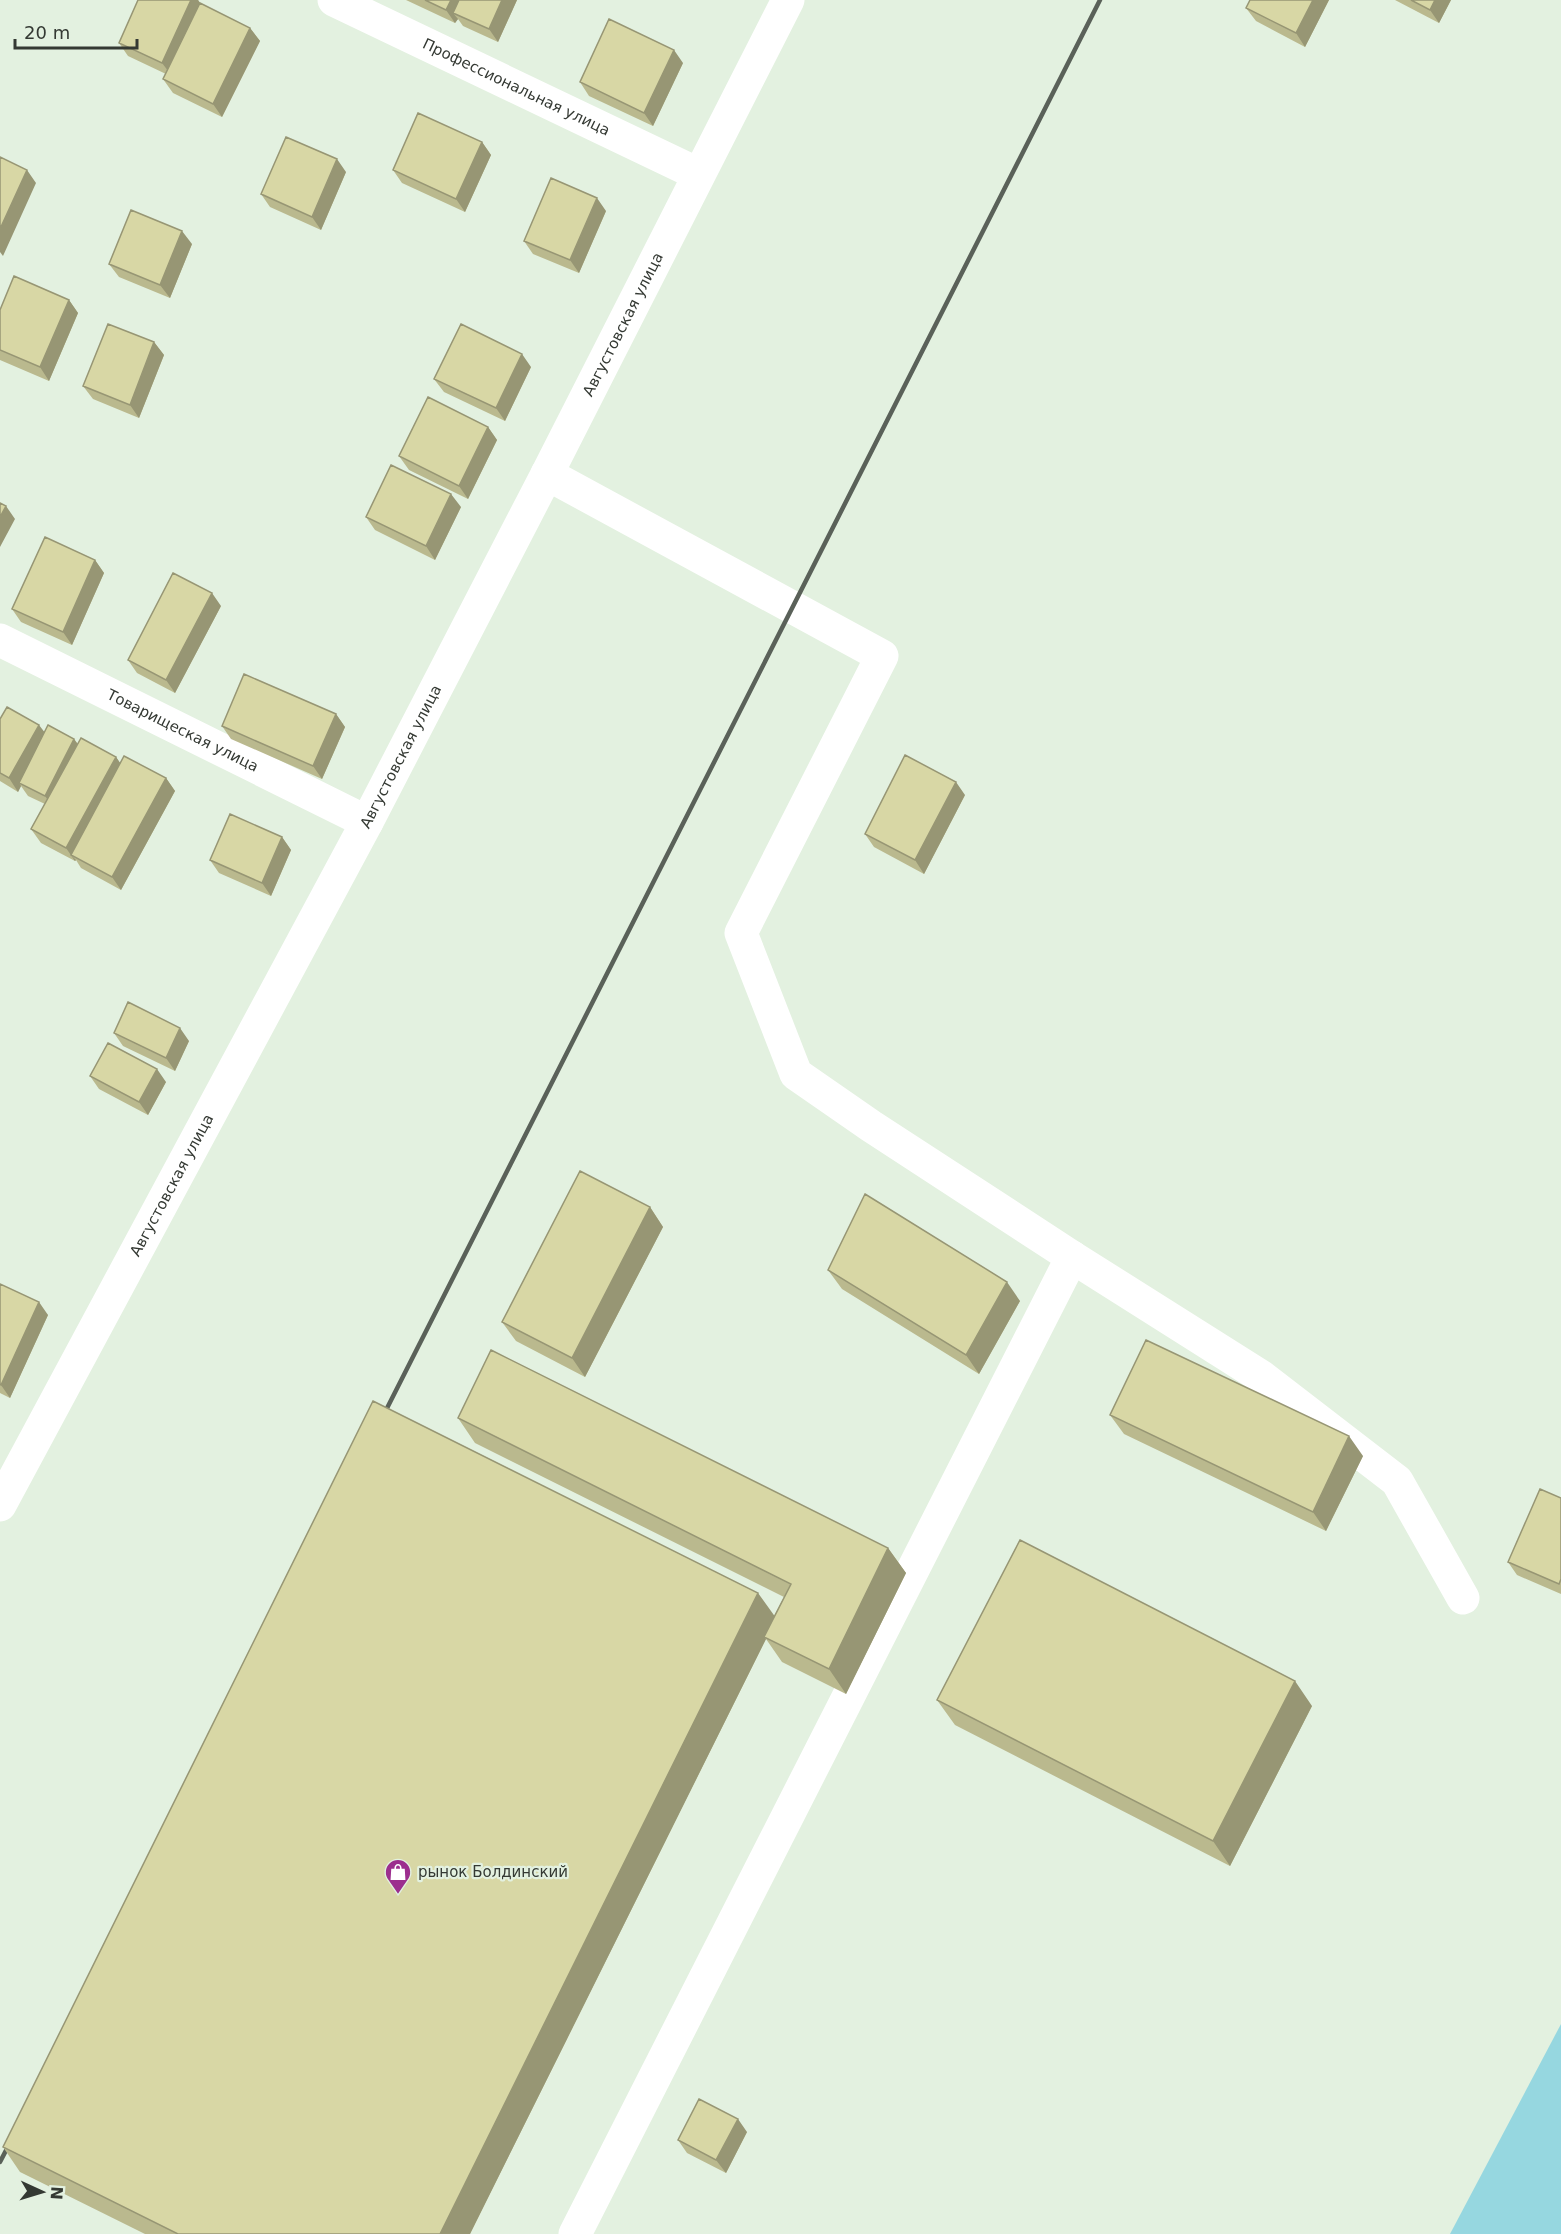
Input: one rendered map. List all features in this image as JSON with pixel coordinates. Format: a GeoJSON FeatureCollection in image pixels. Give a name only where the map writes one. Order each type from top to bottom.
{"type":"FeatureCollection","features":[{"type":"Feature","properties":{"kind":"street","name":"Профессиональная улица"},"geometry":{"type":"LineString","coordinates":[[334,0],[699,174]]}},
{"type":"Feature","properties":{"kind":"street","name":"Августовская улица"},"geometry":{"type":"LineString","coordinates":[[3,1491],[366,822],[789,0]]}},
{"type":"Feature","properties":{"kind":"street"},"geometry":{"type":"LineString","coordinates":[[547,474],[882,656],[741,933],[796,1074],[1072,1257],[1262,1377],[1397,1481],[1463,1598]]}},
{"type":"Feature","properties":{"kind":"street","name":"Товарищеская улица"},"geometry":{"type":"LineString","coordinates":[[0,640],[366,822]]}},
{"type":"Feature","properties":{"kind":"street"},"geometry":{"type":"LineString","coordinates":[[575,2234],[1072,1257]]}},
{"type":"Feature","properties":{"kind":"water"},"geometry":{"type":"Polygon","coordinates":[[[1561,2024],[1561,2234],[1450,2234],[1561,2024]]]}},
{"type":"Feature","properties":{"kind":"building"},"geometry":{"type":"Polygon","coordinates":[[[138,0],[191,0],[162,63],[119,43],[138,0]]]}},
{"type":"Feature","properties":{"kind":"building"},"geometry":{"type":"Polygon","coordinates":[[[425,0],[451,0],[446,10],[425,0]]]}},
{"type":"Feature","properties":{"kind":"building"},"geometry":{"type":"Polygon","coordinates":[[[459,0],[502,0],[489,29],[453,13],[459,0]]]}},
{"type":"Feature","properties":{"kind":"building"},"geometry":{"type":"Polygon","coordinates":[[[1250,0],[1313,0],[1296,33],[1246,8],[1250,0]]]}},
{"type":"Feature","properties":{"kind":"building"},"geometry":{"type":"Polygon","coordinates":[[[1411,0],[1435,0],[1430,10],[1411,0]]]}},
{"type":"Feature","properties":{"kind":"building"},"geometry":{"type":"Polygon","coordinates":[[[200,3],[250,28],[213,104],[163,79],[200,3]]]}},
{"type":"Feature","properties":{"kind":"building"},"geometry":{"type":"Polygon","coordinates":[[[609,19],[674,50],[644,113],[580,82],[609,19]]]}},
{"type":"Feature","properties":{"kind":"building"},"geometry":{"type":"Polygon","coordinates":[[[418,113],[482,142],[456,199],[393,170],[418,113]]]}},
{"type":"Feature","properties":{"kind":"building"},"geometry":{"type":"Polygon","coordinates":[[[286,137],[337,159],[312,217],[261,194],[286,137]]]}},
{"type":"Feature","properties":{"kind":"building"},"geometry":{"type":"Polygon","coordinates":[[[0,157],[27,170],[0,229],[0,157]]]}},
{"type":"Feature","properties":{"kind":"building"},"geometry":{"type":"Polygon","coordinates":[[[551,178],[597,198],[570,260],[524,241],[551,178]]]}},
{"type":"Feature","properties":{"kind":"building"},"geometry":{"type":"Polygon","coordinates":[[[131,210],[182,231],[160,285],[109,264],[131,210]]]}},
{"type":"Feature","properties":{"kind":"building"},"geometry":{"type":"Polygon","coordinates":[[[14,276],[69,300],[40,367],[0,350],[0,310],[14,276]]]}},
{"type":"Feature","properties":{"kind":"building"},"geometry":{"type":"Polygon","coordinates":[[[108,324],[154,342],[130,405],[83,386],[108,324]]]}},
{"type":"Feature","properties":{"kind":"building"},"geometry":{"type":"Polygon","coordinates":[[[461,324],[522,354],[496,408],[434,379],[461,324]]]}},
{"type":"Feature","properties":{"kind":"building"},"geometry":{"type":"Polygon","coordinates":[[[428,397],[488,427],[459,486],[399,456],[428,397]]]}},
{"type":"Feature","properties":{"kind":"building"},"geometry":{"type":"Polygon","coordinates":[[[391,465],[451,494],[426,546],[366,517],[391,465]]]}},
{"type":"Feature","properties":{"kind":"building"},"geometry":{"type":"Polygon","coordinates":[[[0,503],[6,506],[0,517],[0,503]]]}},
{"type":"Feature","properties":{"kind":"building"},"geometry":{"type":"Polygon","coordinates":[[[45,537],[95,560],[63,632],[12,609],[45,537]]]}},
{"type":"Feature","properties":{"kind":"building"},"geometry":{"type":"Polygon","coordinates":[[[173,573],[212,593],[166,680],[128,660],[173,573]]]}},
{"type":"Feature","properties":{"kind":"building"},"geometry":{"type":"Polygon","coordinates":[[[244,674],[336,714],[313,766],[222,726],[244,674]]]}},
{"type":"Feature","properties":{"kind":"building"},"geometry":{"type":"Polygon","coordinates":[[[7,707],[39,725],[9,778],[0,773],[0,719],[7,707]]]}},
{"type":"Feature","properties":{"kind":"building"},"geometry":{"type":"Polygon","coordinates":[[[48,725],[74,739],[45,796],[19,783],[48,725]]]}},
{"type":"Feature","properties":{"kind":"building"},"geometry":{"type":"Polygon","coordinates":[[[81,738],[116,757],[66,848],[31,829],[81,738]]]}},
{"type":"Feature","properties":{"kind":"building"},"geometry":{"type":"Polygon","coordinates":[[[905,755],[956,782],[915,860],[865,834],[905,755]]]}},
{"type":"Feature","properties":{"kind":"building"},"geometry":{"type":"Polygon","coordinates":[[[124,756],[166,778],[112,877],[71,855],[124,756]]]}},
{"type":"Feature","properties":{"kind":"building"},"geometry":{"type":"Polygon","coordinates":[[[230,814],[282,837],[262,883],[210,860],[230,814]]]}},
{"type":"Feature","properties":{"kind":"building"},"geometry":{"type":"Polygon","coordinates":[[[128,1002],[180,1028],[166,1058],[114,1033],[128,1002]]]}},
{"type":"Feature","properties":{"kind":"building"},"geometry":{"type":"Polygon","coordinates":[[[108,1043],[157,1069],[139,1102],[90,1076],[108,1043]]]}},
{"type":"Feature","properties":{"kind":"building"},"geometry":{"type":"Polygon","coordinates":[[[580,1171],[650,1207],[572,1358],[502,1322],[580,1171]]]}},
{"type":"Feature","properties":{"kind":"building"},"geometry":{"type":"Polygon","coordinates":[[[865,1194],[1007,1282],[966,1355],[828,1270],[865,1194]]]}},
{"type":"Feature","properties":{"kind":"building"},"geometry":{"type":"Polygon","coordinates":[[[0,1284],[39,1302],[1,1385],[0,1384],[0,1284]]]}},
{"type":"Feature","properties":{"kind":"building"},"geometry":{"type":"Polygon","coordinates":[[[1146,1340],[1349,1436],[1313,1512],[1110,1415],[1146,1340]]]}},
{"type":"Feature","properties":{"kind":"building"},"geometry":{"type":"Polygon","coordinates":[[[491,1350],[888,1548],[829,1669],[764,1637],[791,1584],[458,1418],[491,1350]]]}},
{"type":"Feature","properties":{"kind":"building","name":"рынок Болдинский"},"geometry":{"type":"Polygon","coordinates":[[[373,1401],[758,1593],[440,2234],[178,2234],[3,2147],[373,1401]]]}},
{"type":"Feature","properties":{"kind":"building"},"geometry":{"type":"Polygon","coordinates":[[[1540,1489],[1561,1498],[1561,1579],[1559,1584],[1508,1562],[1540,1489]]]}},
{"type":"Feature","properties":{"kind":"building"},"geometry":{"type":"Polygon","coordinates":[[[1020,1540],[1295,1681],[1213,1841],[937,1700],[1020,1540]]]}},
{"type":"Feature","properties":{"kind":"building"},"geometry":{"type":"Polygon","coordinates":[[[699,2099],[738,2119],[716,2160],[678,2140],[699,2099]]]}},
{"type":"Feature","properties":{"kind":"railway"},"geometry":{"type":"LineString","coordinates":[[379,1424],[1100,0]]}},
{"type":"Feature","properties":{"kind":"railway"},"geometry":{"type":"LineString","coordinates":[[0,2162],[13,2137]]}},
{"type":"Feature","properties":{"kind":"place","name":"рынок Болдинский"},"geometry":{"type":"Point","coordinates":[398,1895]}}]}
